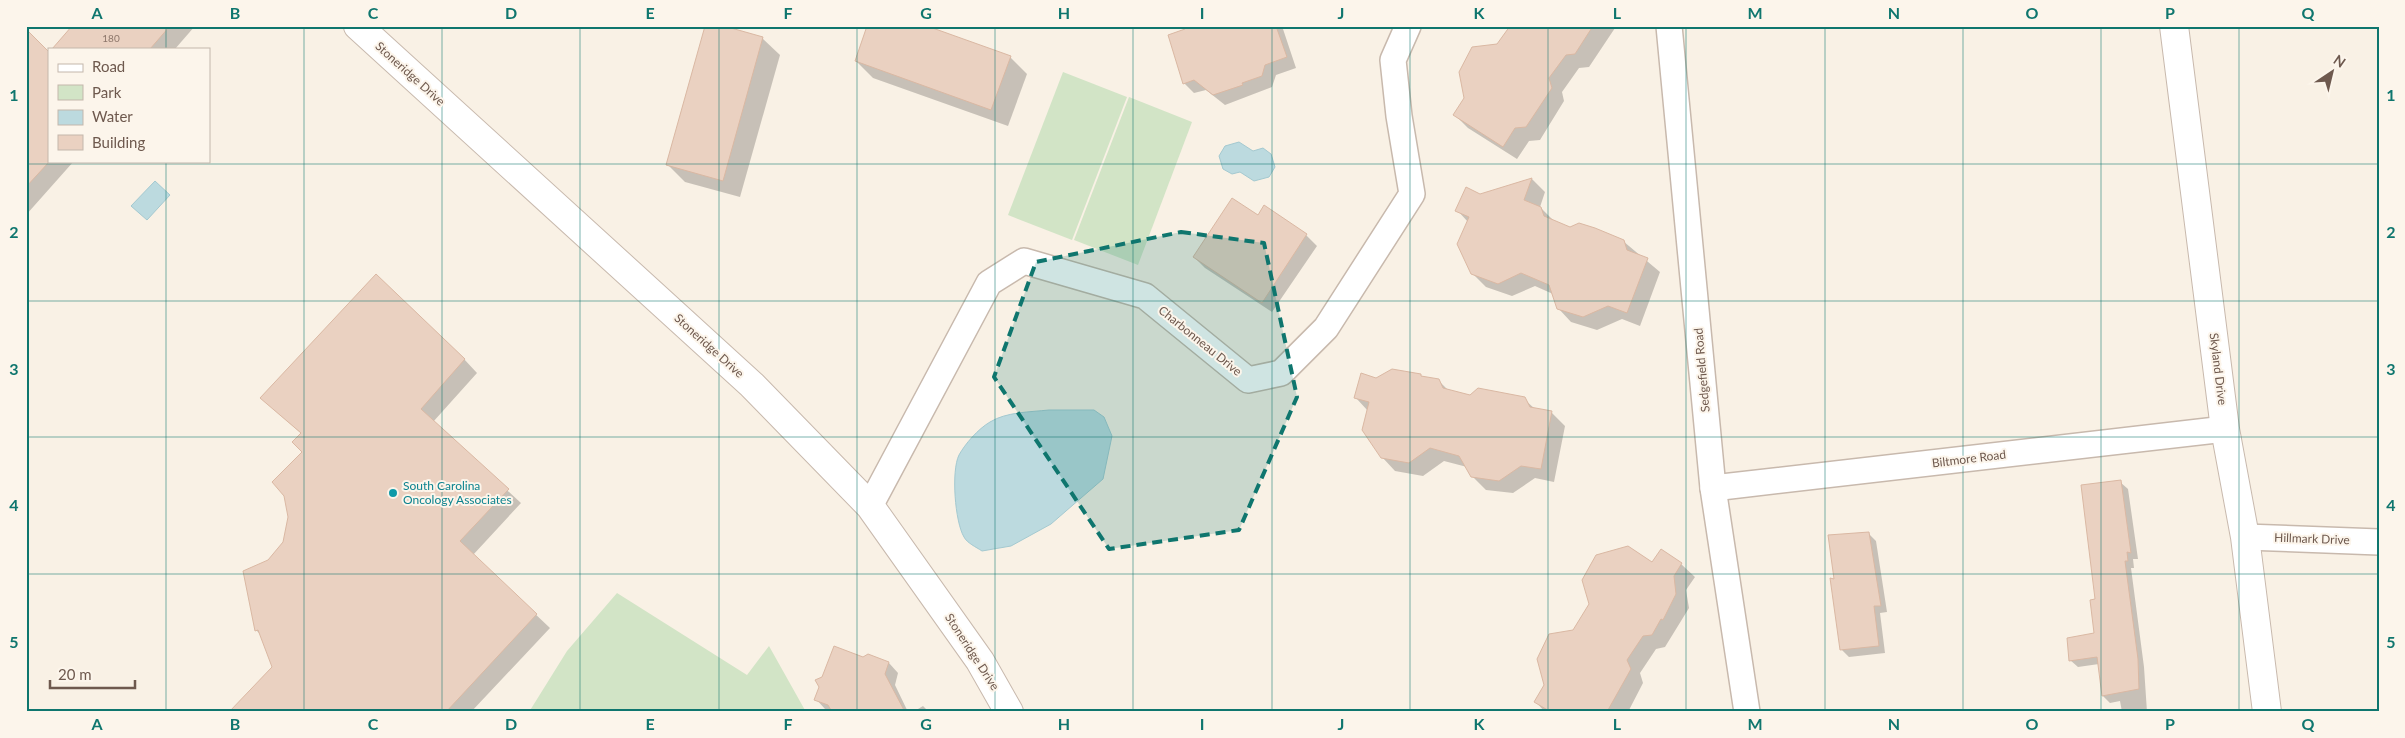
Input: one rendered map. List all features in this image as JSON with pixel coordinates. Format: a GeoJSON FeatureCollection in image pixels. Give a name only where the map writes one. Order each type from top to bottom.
{"type":"FeatureCollection","features":[{"type":"Feature","properties":{"kind":"street","name":"Stoneridge Drive"},"geometry":{"type":"LineString","coordinates":[[358,26],[752,385],[870,506],[980,661],[1009,712]]}},
{"type":"Feature","properties":{"kind":"street","name":"Charbonneau Drive"},"geometry":{"type":"LineString","coordinates":[[870,506],[989,283],[1024,261],[1145,296],[1248,380],[1281,373],[1326,328],[1412,194],[1399,116],[1393,60],[1408,26]]}},
{"type":"Feature","properties":{"kind":"street","name":"Sedgefield Road"},"geometry":{"type":"LineString","coordinates":[[1669,26],[1713,488],[1747,712]]}},
{"type":"Feature","properties":{"kind":"street","name":"Skyland Drive"},"geometry":{"type":"LineString","coordinates":[[2174,26],[2225,429],[2245,537],[2267,712]]}},
{"type":"Feature","properties":{"kind":"street","name":"Biltmore Road"},"geometry":{"type":"LineString","coordinates":[[1713,488],[2225,429]]}},
{"type":"Feature","properties":{"kind":"street","name":"Hillmark Drive"},"geometry":{"type":"LineString","coordinates":[[2245,537],[2379,542]]}},
{"type":"Feature","properties":{"kind":"highlighted area"},"geometry":{"type":"Polygon","coordinates":[[[1181,232],[1264,243],[1297,397],[1239,530],[1109,549],[994,377],[1036,262],[1181,232]]]}},
{"type":"Feature","properties":{"kind":"green space"},"geometry":{"type":"Polygon","coordinates":[[[1063,72],[1127,97],[1072,240],[1008,215],[1063,72]]]}},
{"type":"Feature","properties":{"kind":"green space"},"geometry":{"type":"Polygon","coordinates":[[[1129,97],[1192,122],[1138,265],[1074,240],[1129,97]]]}},
{"type":"Feature","properties":{"kind":"green space"},"geometry":{"type":"Polygon","coordinates":[[[617,593],[747,675],[769,646],[806,712],[529,712],[567,651],[617,593]]]}},
{"type":"Feature","properties":{"kind":"water"},"geometry":{"type":"Polygon","coordinates":[[[1239,142],[1253,151],[1263,148],[1271,154],[1275,167],[1269,177],[1254,181],[1240,172],[1232,174],[1223,169],[1219,156],[1225,146],[1239,142]]]}},
{"type":"Feature","properties":{"kind":"water"},"geometry":{"type":"Polygon","coordinates":[[[155,181],[170,195],[147,220],[131,206],[155,181]]]}},
{"type":"Feature","properties":{"kind":"water"},"geometry":{"type":"Polygon","coordinates":[[[1049,410],[1094,410],[1104,417],[1112,436],[1103,479],[1051,524],[1011,546],[982,551],[965,539],[958,520],[955,472],[959,455],[976,433],[996,419],[1018,413],[1049,410]]]}},
{"type":"Feature","properties":{"kind":"building"},"geometry":{"type":"Polygon","coordinates":[[[72,26],[170,26],[151,48],[53,48],[72,26]]]}},
{"type":"Feature","properties":{"kind":"building"},"geometry":{"type":"Polygon","coordinates":[[[705,26],[724,26],[763,37],[723,181],[666,165],[705,26]]]}},
{"type":"Feature","properties":{"kind":"building"},"geometry":{"type":"Polygon","coordinates":[[[867,26],[927,26],[1011,56],[991,110],[855,61],[867,26]]]}},
{"type":"Feature","properties":{"kind":"building"},"geometry":{"type":"Polygon","coordinates":[[[1187,26],[1276,26],[1287,57],[1265,65],[1262,76],[1242,83],[1243,85],[1213,95],[1194,80],[1183,84],[1168,35],[1185,29],[1187,26]]]}},
{"type":"Feature","properties":{"kind":"building"},"geometry":{"type":"Polygon","coordinates":[[[1510,26],[1593,26],[1575,54],[1566,55],[1549,78],[1552,88],[1526,127],[1515,128],[1503,147],[1453,115],[1464,98],[1459,72],[1472,47],[1497,44],[1510,26]]]}},
{"type":"Feature","properties":{"kind":"building"},"geometry":{"type":"Polygon","coordinates":[[[26,29],[48,51],[49,162],[26,187],[26,29]]]}},
{"type":"Feature","properties":{"kind":"building"},"geometry":{"type":"Polygon","coordinates":[[[1532,178],[1524,200],[1541,207],[1544,216],[1570,227],[1579,223],[1595,228],[1624,240],[1627,250],[1648,258],[1627,313],[1608,306],[1583,317],[1557,309],[1549,285],[1521,273],[1498,284],[1471,274],[1457,244],[1469,217],[1455,211],[1466,187],[1480,194],[1532,178]]]}},
{"type":"Feature","properties":{"kind":"building"},"geometry":{"type":"Polygon","coordinates":[[[1232,198],[1258,215],[1264,205],[1307,234],[1262,303],[1193,257],[1232,198]]]}},
{"type":"Feature","properties":{"kind":"building","name":"South Carolina Oncology Associates"},"geometry":{"type":"Polygon","coordinates":[[[376,274],[465,359],[421,409],[509,489],[460,541],[537,614],[446,712],[229,712],[272,667],[258,630],[255,631],[243,571],[268,560],[283,542],[288,517],[284,496],[272,482],[302,452],[292,442],[301,433],[260,398],[376,274]]]}},
{"type":"Feature","properties":{"kind":"building"},"geometry":{"type":"Polygon","coordinates":[[[1392,369],[1439,379],[1443,388],[1470,395],[1478,388],[1525,397],[1530,407],[1552,411],[1541,469],[1521,466],[1499,481],[1471,477],[1459,456],[1430,448],[1409,463],[1381,458],[1362,430],[1369,402],[1354,398],[1361,373],[1376,378],[1392,369]]]}},
{"type":"Feature","properties":{"kind":"building"},"geometry":{"type":"Polygon","coordinates":[[[2121,480],[2131,553],[2127,552],[2128,561],[2125,561],[2138,659],[2139,689],[2102,696],[2097,657],[2069,661],[2067,638],[2094,633],[2090,600],[2095,599],[2081,485],[2121,480]]]}},
{"type":"Feature","properties":{"kind":"building"},"geometry":{"type":"Polygon","coordinates":[[[1869,532],[1881,606],[1874,606],[1879,646],[1840,650],[1830,578],[1834,579],[1828,535],[1869,532]]]}},
{"type":"Feature","properties":{"kind":"building"},"geometry":{"type":"Polygon","coordinates":[[[1628,546],[1652,562],[1661,549],[1682,563],[1674,576],[1676,594],[1663,620],[1661,619],[1652,635],[1643,636],[1627,660],[1631,669],[1608,710],[1551,712],[1534,702],[1544,685],[1537,659],[1549,634],[1573,630],[1589,604],[1582,580],[1596,555],[1628,546]]]}},
{"type":"Feature","properties":{"kind":"building"},"geometry":{"type":"Polygon","coordinates":[[[834,646],[863,657],[868,654],[889,662],[885,674],[905,712],[832,712],[828,705],[814,700],[819,687],[815,680],[822,677],[834,646]]]}},
{"type":"Feature","properties":{"kind":"place","name":"South Carolina Oncology Associates"},"geometry":{"type":"Point","coordinates":[393,493]}}]}
